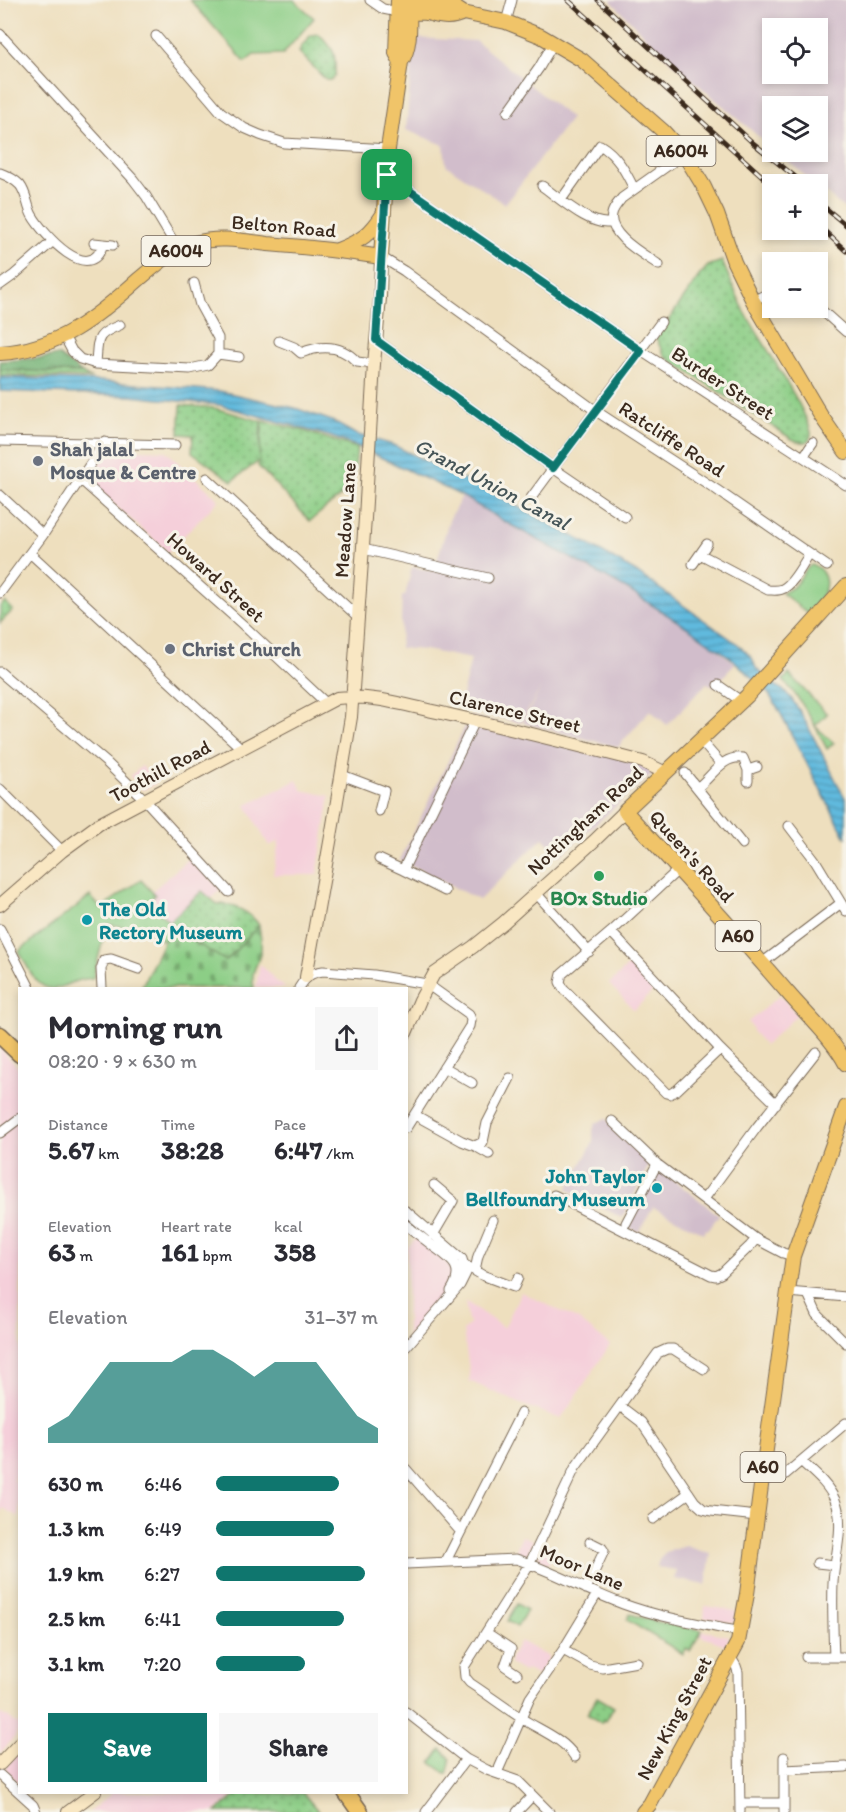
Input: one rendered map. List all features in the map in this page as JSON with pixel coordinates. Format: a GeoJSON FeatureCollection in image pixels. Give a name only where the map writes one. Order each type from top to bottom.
{"type":"FeatureCollection","features":[{"type":"Feature","properties":{"kind":"highway"},"geometry":{"type":"LineString","coordinates":[[0,1035],[18,1052]]}},
{"type":"Feature","properties":{"kind":"highway"},"geometry":{"type":"LineString","coordinates":[[347,1794],[360,1812]]}},
{"type":"Feature","properties":{"kind":"main road"},"geometry":{"type":"LineString","coordinates":[[402,4],[454,7],[463,13]]}},
{"type":"Feature","properties":{"kind":"main road","name":"A6004"},"geometry":{"type":"LineString","coordinates":[[402,4],[433,16],[455,18],[463,13],[506,22],[554,42],[582,60],[663,131],[684,154],[704,187],[717,214],[734,262],[756,307],[821,416],[846,452]]}},
{"type":"Feature","properties":{"kind":"main road","name":"Meadow Lane"},"geometry":{"type":"LineString","coordinates":[[381,257],[388,149],[400,62],[406,54],[409,30],[402,4]]}},
{"type":"Feature","properties":{"kind":"main road","name":"Meadow Lane"},"geometry":{"type":"LineString","coordinates":[[400,62],[396,53],[402,4]]}},
{"type":"Feature","properties":{"kind":"main road"},"geometry":{"type":"LineString","coordinates":[[409,30],[416,23],[433,16]]}},
{"type":"Feature","properties":{"kind":"main road"},"geometry":{"type":"LineString","coordinates":[[338,250],[361,240],[375,228],[384,213]]}},
{"type":"Feature","properties":{"kind":"main road","name":"Belton Road"},"geometry":{"type":"LineString","coordinates":[[0,353],[48,344],[64,336],[97,316],[157,264],[178,249],[194,243],[232,240],[338,250],[381,257]]}},
{"type":"Feature","properties":{"kind":"main road","name":"Nottingham Road"},"geometry":{"type":"LineString","coordinates":[[625,811],[744,699],[846,586]]}},
{"type":"Feature","properties":{"kind":"main road","name":"Queen's Road"},"geometry":{"type":"LineString","coordinates":[[625,811],[762,963],[834,1046],[846,1064]]}},
{"type":"Feature","properties":{"kind":"main road","name":"A60"},"geometry":{"type":"LineString","coordinates":[[739,1637],[793,1256],[846,1107]]}},
{"type":"Feature","properties":{"kind":"main road","name":"New King Street"},"geometry":{"type":"LineString","coordinates":[[643,1812],[650,1804],[739,1637]]}},
{"type":"Feature","properties":{"kind":"street"},"geometry":{"type":"LineString","coordinates":[[370,0],[383,9],[402,4]]}},
{"type":"Feature","properties":{"kind":"street"},"geometry":{"type":"LineString","coordinates":[[506,22],[512,0]]}},
{"type":"Feature","properties":{"kind":"street"},"geometry":{"type":"LineString","coordinates":[[0,34],[133,179],[178,249]]}},
{"type":"Feature","properties":{"kind":"street"},"geometry":{"type":"LineString","coordinates":[[156,36],[221,112],[244,128],[284,142],[388,149]]}},
{"type":"Feature","properties":{"kind":"street"},"geometry":{"type":"LineString","coordinates":[[508,112],[554,42]]}},
{"type":"Feature","properties":{"kind":"street"},"geometry":{"type":"LineString","coordinates":[[561,200],[600,145],[611,153],[625,170],[634,189]]}},
{"type":"Feature","properties":{"kind":"street"},"geometry":{"type":"LineString","coordinates":[[659,265],[627,242],[616,230],[612,222],[615,207],[622,198],[684,154]]}},
{"type":"Feature","properties":{"kind":"street"},"geometry":{"type":"LineString","coordinates":[[0,173],[13,178],[22,187],[33,217],[53,241],[78,260],[92,260],[100,254],[103,244]]}},
{"type":"Feature","properties":{"kind":"street","name":"Burder Street"},"geometry":{"type":"LineString","coordinates":[[387,175],[641,351],[846,485]]}},
{"type":"Feature","properties":{"kind":"street"},"geometry":{"type":"LineString","coordinates":[[542,186],[596,222],[605,224],[612,222]]}},
{"type":"Feature","properties":{"kind":"street"},"geometry":{"type":"LineString","coordinates":[[0,285],[53,241]]}},
{"type":"Feature","properties":{"kind":"street","name":"Meadow Lane"},"geometry":{"type":"LineString","coordinates":[[306,977],[349,734],[381,257]]}},
{"type":"Feature","properties":{"kind":"street","name":"Ratcliffe Road"},"geometry":{"type":"LineString","coordinates":[[381,257],[404,271],[596,411],[717,490],[827,566]]}},
{"type":"Feature","properties":{"kind":"street"},"geometry":{"type":"LineString","coordinates":[[64,336],[72,351],[80,359],[96,364],[190,369],[208,365],[218,354],[218,338],[200,305],[194,283]]}},
{"type":"Feature","properties":{"kind":"street"},"geometry":{"type":"LineString","coordinates":[[756,307],[762,301]]}},
{"type":"Feature","properties":{"kind":"street"},"geometry":{"type":"LineString","coordinates":[[756,307],[762,306]]}},
{"type":"Feature","properties":{"kind":"street"},"geometry":{"type":"LineString","coordinates":[[828,316],[846,332]]}},
{"type":"Feature","properties":{"kind":"street"},"geometry":{"type":"LineString","coordinates":[[531,498],[661,322]]}},
{"type":"Feature","properties":{"kind":"street"},"geometry":{"type":"LineString","coordinates":[[96,364],[98,341],[103,332],[120,325]]}},
{"type":"Feature","properties":{"kind":"street"},"geometry":{"type":"LineString","coordinates":[[376,340],[625,517]]}},
{"type":"Feature","properties":{"kind":"street"},"geometry":{"type":"LineString","coordinates":[[279,341],[294,347],[301,353],[313,348],[331,347],[350,354],[357,362],[374,364]]}},
{"type":"Feature","properties":{"kind":"street"},"geometry":{"type":"LineString","coordinates":[[218,354],[239,357]]}},
{"type":"Feature","properties":{"kind":"street"},"geometry":{"type":"LineString","coordinates":[[0,441],[175,445]]}},
{"type":"Feature","properties":{"kind":"street"},"geometry":{"type":"LineString","coordinates":[[0,593],[43,535],[105,442]]}},
{"type":"Feature","properties":{"kind":"street"},"geometry":{"type":"LineString","coordinates":[[804,456],[813,442]]}},
{"type":"Feature","properties":{"kind":"street"},"geometry":{"type":"LineString","coordinates":[[207,478],[358,617]]}},
{"type":"Feature","properties":{"kind":"street","name":"Howard Street"},"geometry":{"type":"LineString","coordinates":[[81,480],[326,703]]}},
{"type":"Feature","properties":{"kind":"street"},"geometry":{"type":"LineString","coordinates":[[0,495],[43,535]]}},
{"type":"Feature","properties":{"kind":"street"},"geometry":{"type":"LineString","coordinates":[[693,564],[707,544]]}},
{"type":"Feature","properties":{"kind":"street"},"geometry":{"type":"LineString","coordinates":[[363,549],[488,578]]}},
{"type":"Feature","properties":{"kind":"street"},"geometry":{"type":"LineString","coordinates":[[30,553],[242,749]]}},
{"type":"Feature","properties":{"kind":"street"},"geometry":{"type":"LineString","coordinates":[[700,554],[768,590],[779,591],[790,584],[809,555]]}},
{"type":"Feature","properties":{"kind":"street"},"geometry":{"type":"LineString","coordinates":[[0,672],[107,763],[145,800],[229,892]]}},
{"type":"Feature","properties":{"kind":"street"},"geometry":{"type":"LineString","coordinates":[[718,685],[744,699]]}},
{"type":"Feature","properties":{"kind":"street","name":"Toothill Road"},"geometry":{"type":"LineString","coordinates":[[0,905],[62,851],[99,824],[326,703],[337,698],[352,696]]}},
{"type":"Feature","properties":{"kind":"street","name":"Clarence Street"},"geometry":{"type":"LineString","coordinates":[[352,696],[401,704],[643,762],[666,773]]}},
{"type":"Feature","properties":{"kind":"street"},"geometry":{"type":"LineString","coordinates":[[403,870],[475,721]]}},
{"type":"Feature","properties":{"kind":"street"},"geometry":{"type":"LineString","coordinates":[[700,740],[721,764]]}},
{"type":"Feature","properties":{"kind":"street"},"geometry":{"type":"LineString","coordinates":[[697,788],[721,764],[731,758],[743,758],[753,768],[748,781]]}},
{"type":"Feature","properties":{"kind":"street"},"geometry":{"type":"LineString","coordinates":[[685,773],[742,844]]}},
{"type":"Feature","properties":{"kind":"street"},"geometry":{"type":"LineString","coordinates":[[342,775],[384,791],[380,811]]}},
{"type":"Feature","properties":{"kind":"street"},"geometry":{"type":"LineString","coordinates":[[0,789],[62,851]]}},
{"type":"Feature","properties":{"kind":"street","name":"Nottingham Road"},"geometry":{"type":"LineString","coordinates":[[427,984],[439,969],[480,941],[625,811]]}},
{"type":"Feature","properties":{"kind":"street"},"geometry":{"type":"LineString","coordinates":[[762,963],[844,907],[815,860],[789,826]]}},
{"type":"Feature","properties":{"kind":"street"},"geometry":{"type":"LineString","coordinates":[[379,859],[445,891]]}},
{"type":"Feature","properties":{"kind":"street"},"geometry":{"type":"LineString","coordinates":[[679,869],[562,974],[560,981],[562,988],[666,1093],[670,1094],[677,1090],[720,1049]]}},
{"type":"Feature","properties":{"kind":"street"},"geometry":{"type":"LineString","coordinates":[[535,892],[589,952]]}},
{"type":"Feature","properties":{"kind":"street"},"geometry":{"type":"LineString","coordinates":[[0,928],[30,987]]}},
{"type":"Feature","properties":{"kind":"street"},"geometry":{"type":"LineString","coordinates":[[611,932],[720,1049],[776,1104]]}},
{"type":"Feature","properties":{"kind":"street"},"geometry":{"type":"LineString","coordinates":[[102,987],[101,969],[104,960],[111,959],[140,969]]}},
{"type":"Feature","properties":{"kind":"street"},"geometry":{"type":"LineString","coordinates":[[299,987],[306,977],[315,972],[336,971],[374,975],[427,984],[469,1014],[470,1026],[408,1125]]}},
{"type":"Feature","properties":{"kind":"street"},"geometry":{"type":"LineString","coordinates":[[408,1028],[427,984]]}},
{"type":"Feature","properties":{"kind":"street"},"geometry":{"type":"LineString","coordinates":[[704,1199],[816,1052]]}},
{"type":"Feature","properties":{"kind":"street"},"geometry":{"type":"LineString","coordinates":[[444,1067],[472,1083]]}},
{"type":"Feature","properties":{"kind":"street"},"geometry":{"type":"LineString","coordinates":[[475,1146],[483,1142],[487,1123],[510,1078]]}},
{"type":"Feature","properties":{"kind":"street"},"geometry":{"type":"LineString","coordinates":[[415,1115],[489,1154]]}},
{"type":"Feature","properties":{"kind":"street"},"geometry":{"type":"LineString","coordinates":[[0,1133],[18,1120]]}},
{"type":"Feature","properties":{"kind":"street"},"geometry":{"type":"LineString","coordinates":[[612,1121],[657,1164],[756,1239],[793,1256]]}},
{"type":"Feature","properties":{"kind":"street"},"geometry":{"type":"LineString","coordinates":[[626,1223],[657,1164]]}},
{"type":"Feature","properties":{"kind":"street"},"geometry":{"type":"LineString","coordinates":[[433,1234],[453,1201],[434,1185]]}},
{"type":"Feature","properties":{"kind":"street"},"geometry":{"type":"LineString","coordinates":[[554,1195],[711,1275],[716,1276],[722,1273],[756,1239]]}},
{"type":"Feature","properties":{"kind":"street"},"geometry":{"type":"LineString","coordinates":[[408,1213],[462,1259],[466,1273],[463,1280],[408,1345]]}},
{"type":"Feature","properties":{"kind":"street"},"geometry":{"type":"LineString","coordinates":[[475,1270],[478,1256],[493,1220]]}},
{"type":"Feature","properties":{"kind":"street"},"geometry":{"type":"LineString","coordinates":[[408,1226],[455,1264],[457,1274],[455,1284],[445,1301]]}},
{"type":"Feature","properties":{"kind":"street"},"geometry":{"type":"LineString","coordinates":[[465,1265],[482,1275],[514,1287],[518,1278]]}},
{"type":"Feature","properties":{"kind":"street"},"geometry":{"type":"LineString","coordinates":[[788,1292],[846,1297]]}},
{"type":"Feature","properties":{"kind":"street"},"geometry":{"type":"LineString","coordinates":[[808,1294],[818,1314],[846,1343]]}},
{"type":"Feature","properties":{"kind":"street"},"geometry":{"type":"LineString","coordinates":[[575,1757],[557,1739],[522,1719],[470,1683],[464,1672],[467,1660],[487,1633],[530,1563],[575,1468],[658,1353],[673,1349],[704,1369]]}},
{"type":"Feature","properties":{"kind":"street"},"geometry":{"type":"LineString","coordinates":[[620,1406],[641,1422],[695,1502],[703,1509],[757,1516]]}},
{"type":"Feature","properties":{"kind":"street"},"geometry":{"type":"LineString","coordinates":[[446,1561],[460,1531],[519,1426],[521,1413]]}},
{"type":"Feature","properties":{"kind":"street"},"geometry":{"type":"LineString","coordinates":[[762,1478],[781,1478],[846,1423]]}},
{"type":"Feature","properties":{"kind":"street"},"geometry":{"type":"LineString","coordinates":[[802,1462],[828,1488],[836,1502],[838,1539],[833,1582],[834,1657]]}},
{"type":"Feature","properties":{"kind":"street"},"geometry":{"type":"LineString","coordinates":[[408,1471],[460,1531]]}},
{"type":"Feature","properties":{"kind":"street"},"geometry":{"type":"LineString","coordinates":[[653,1519],[689,1493]]}},
{"type":"Feature","properties":{"kind":"street"},"geometry":{"type":"LineString","coordinates":[[586,1589],[604,1551],[590,1542]]}},
{"type":"Feature","properties":{"kind":"street","name":"Moor Lane"},"geometry":{"type":"LineString","coordinates":[[408,1564],[516,1559],[631,1607],[739,1637]]}},
{"type":"Feature","properties":{"kind":"street"},"geometry":{"type":"LineString","coordinates":[[817,1563],[835,1565]]}},
{"type":"Feature","properties":{"kind":"street"},"geometry":{"type":"LineString","coordinates":[[497,1773],[530,1698],[597,1594]]}},
{"type":"Feature","properties":{"kind":"street"},"geometry":{"type":"LineString","coordinates":[[487,1633],[511,1649],[505,1666],[518,1674]]}},
{"type":"Feature","properties":{"kind":"street"},"geometry":{"type":"LineString","coordinates":[[563,1650],[590,1665],[603,1668],[637,1662]]}},
{"type":"Feature","properties":{"kind":"street"},"geometry":{"type":"LineString","coordinates":[[730,1656],[738,1672],[740,1807],[784,1807],[784,1757]]}},
{"type":"Feature","properties":{"kind":"street"},"geometry":{"type":"LineString","coordinates":[[806,1657],[846,1657]]}},
{"type":"Feature","properties":{"kind":"street"},"geometry":{"type":"LineString","coordinates":[[408,1714],[465,1759],[518,1782],[549,1812]]}},
{"type":"Feature","properties":{"kind":"street"},"geometry":{"type":"LineString","coordinates":[[0,1764],[18,1745]]}},
{"type":"Feature","properties":{"kind":"street"},"geometry":{"type":"LineString","coordinates":[[426,1812],[465,1759]]}},
{"type":"Feature","properties":{"kind":"street"},"geometry":{"type":"LineString","coordinates":[[784,1770],[846,1767]]}},
{"type":"Feature","properties":{"kind":"street"},"geometry":{"type":"LineString","coordinates":[[0,1774],[18,1791]]}},
{"type":"Feature","properties":{"kind":"street"},"geometry":{"type":"LineString","coordinates":[[21,1794],[33,1805],[36,1812]]}},
{"type":"Feature","properties":{"kind":"street"},"geometry":{"type":"LineString","coordinates":[[68,1812],[92,1794]]}},
{"type":"Feature","properties":{"kind":"street"},"geometry":{"type":"LineString","coordinates":[[516,1812],[532,1796]]}},
{"type":"Feature","properties":{"kind":"shaded area"},"geometry":{"type":"Polygon","coordinates":[[[610,0],[846,0],[846,210],[828,195],[828,174],[803,174],[789,162],[828,162],[828,96],[762,96],[762,139],[660,52],[610,0]]]}},
{"type":"Feature","properties":{"kind":"shaded area"},"geometry":{"type":"Polygon","coordinates":[[[414,38],[476,41],[571,118],[505,204],[446,165],[444,145],[406,130],[414,38]]]}},
{"type":"Feature","properties":{"kind":"shaded area"},"geometry":{"type":"Polygon","coordinates":[[[110,449],[166,451],[219,500],[168,552],[87,481],[110,449]]]}},
{"type":"Feature","properties":{"kind":"shaded area"},"geometry":{"type":"Polygon","coordinates":[[[462,496],[511,526],[613,580],[690,628],[735,663],[715,687],[707,683],[667,725],[650,710],[618,747],[523,723],[541,687],[521,723],[459,708],[471,659],[425,650],[400,648],[402,596],[405,596],[412,567],[434,571],[449,520],[462,496]]]}},
{"type":"Feature","properties":{"kind":"shaded area"},"geometry":{"type":"Polygon","coordinates":[[[470,716],[660,767],[560,856],[543,838],[479,900],[400,860],[470,716]]]}},
{"type":"Feature","properties":{"kind":"shaded area"},"geometry":{"type":"Polygon","coordinates":[[[142,766],[156,783],[143,790],[130,776],[142,766]]]}},
{"type":"Feature","properties":{"kind":"shaded area"},"geometry":{"type":"Polygon","coordinates":[[[297,780],[302,790],[330,796],[317,875],[273,875],[279,841],[269,846],[246,805],[297,780]]]}},
{"type":"Feature","properties":{"kind":"shaded area"},"geometry":{"type":"Polygon","coordinates":[[[190,858],[221,889],[211,899],[201,891],[169,922],[149,901],[156,895],[152,891],[190,858]]]}},
{"type":"Feature","properties":{"kind":"shaded area"},"geometry":{"type":"Polygon","coordinates":[[[260,964],[285,987],[256,987],[260,964]]]}},
{"type":"Feature","properties":{"kind":"shaded area"},"geometry":{"type":"Polygon","coordinates":[[[630,964],[654,990],[634,1010],[609,984],[630,964]]]}},
{"type":"Feature","properties":{"kind":"shaded area"},"geometry":{"type":"Polygon","coordinates":[[[780,995],[797,1015],[765,1045],[752,1031],[748,1022],[780,995]]]}},
{"type":"Feature","properties":{"kind":"shaded area"},"geometry":{"type":"Polygon","coordinates":[[[0,1048],[18,1068],[18,1469],[13,1480],[18,1483],[18,1516],[3,1508],[0,1515],[0,1048]]]}},
{"type":"Feature","properties":{"kind":"shaded area"},"geometry":{"type":"Polygon","coordinates":[[[606,1118],[620,1137],[650,1163],[622,1218],[567,1189],[593,1143],[593,1129],[596,1123],[606,1118]]]}},
{"type":"Feature","properties":{"kind":"shaded area"},"geometry":{"type":"Polygon","coordinates":[[[659,1169],[719,1215],[708,1230],[706,1229],[703,1233],[653,1207],[639,1232],[627,1227],[659,1169]]]}},
{"type":"Feature","properties":{"kind":"shaded area"},"geometry":{"type":"Polygon","coordinates":[[[416,1238],[445,1260],[453,1271],[448,1287],[408,1337],[408,1247],[416,1238]]]}},
{"type":"Feature","properties":{"kind":"shaded area"},"geometry":{"type":"Polygon","coordinates":[[[521,1292],[579,1320],[610,1345],[561,1419],[469,1381],[463,1331],[471,1323],[468,1321],[465,1301],[504,1328],[521,1292]]]}},
{"type":"Feature","properties":{"kind":"shaded area"},"geometry":{"type":"Polygon","coordinates":[[[522,1536],[533,1540],[528,1553],[525,1554],[515,1552],[522,1536]]]}},
{"type":"Feature","properties":{"kind":"shaded area"},"geometry":{"type":"Polygon","coordinates":[[[544,1544],[555,1549],[548,1564],[537,1560],[544,1544]]]}},
{"type":"Feature","properties":{"kind":"shaded area"},"geometry":{"type":"Polygon","coordinates":[[[686,1546],[711,1553],[706,1585],[675,1579],[677,1570],[657,1567],[659,1560],[666,1552],[686,1546]]]}},
{"type":"Feature","properties":{"kind":"shaded area"},"geometry":{"type":"Polygon","coordinates":[[[705,1606],[736,1611],[735,1623],[704,1618],[705,1606]]]}},
{"type":"Feature","properties":{"kind":"shaded area"},"geometry":{"type":"Polygon","coordinates":[[[703,1631],[729,1636],[726,1645],[700,1636],[703,1631]]]}},
{"type":"Feature","properties":{"kind":"shaded area"},"geometry":{"type":"Polygon","coordinates":[[[520,1641],[549,1657],[537,1676],[526,1669],[524,1672],[510,1664],[510,1658],[520,1641]]]}},
{"type":"Feature","properties":{"kind":"shaded area"},"geometry":{"type":"Polygon","coordinates":[[[0,1713],[18,1724],[18,1732],[0,1753],[0,1713]]]}},
{"type":"Feature","properties":{"kind":"shaded area"},"geometry":{"type":"Polygon","coordinates":[[[18,1752],[18,1783],[5,1769],[18,1752]]]}},
{"type":"Feature","properties":{"kind":"shaded area"},"geometry":{"type":"Polygon","coordinates":[[[111,1794],[236,1794],[214,1812],[89,1812],[111,1794]]]}},
{"type":"Feature","properties":{"kind":"green space"},"geometry":{"type":"Polygon","coordinates":[[[190,0],[294,0],[314,18],[283,54],[254,55],[245,62],[190,0]]]}},
{"type":"Feature","properties":{"kind":"green space"},"geometry":{"type":"Polygon","coordinates":[[[319,34],[333,52],[335,76],[332,80],[326,80],[299,52],[311,35],[319,34]]]}},
{"type":"Feature","properties":{"kind":"green space"},"geometry":{"type":"Polygon","coordinates":[[[722,261],[745,312],[803,412],[811,435],[806,442],[792,439],[665,357],[656,338],[699,276],[708,266],[722,261]]]}},
{"type":"Feature","properties":{"kind":"green space"},"geometry":{"type":"Polygon","coordinates":[[[58,355],[82,373],[0,370],[0,361],[58,355]]]}},
{"type":"Feature","properties":{"kind":"green space"},"geometry":{"type":"Polygon","coordinates":[[[0,370],[82,373],[90,378],[0,375],[0,370]]]}},
{"type":"Feature","properties":{"kind":"green space"},"geometry":{"type":"Polygon","coordinates":[[[181,405],[214,408],[261,421],[259,459],[263,421],[301,430],[357,448],[353,486],[310,521],[258,466],[259,461],[232,481],[192,452],[193,435],[179,434],[181,405]]]}},
{"type":"Feature","properties":{"kind":"green space"},"geometry":{"type":"Polygon","coordinates":[[[811,565],[822,572],[826,583],[825,589],[808,614],[782,593],[793,587],[811,565]]]}},
{"type":"Feature","properties":{"kind":"green space"},"geometry":{"type":"Polygon","coordinates":[[[5,602],[13,610],[0,623],[0,606],[5,602]]]}},
{"type":"Feature","properties":{"kind":"green space"},"geometry":{"type":"Polygon","coordinates":[[[789,674],[827,714],[815,726],[834,743],[827,749],[802,705],[783,680],[789,674]]]}},
{"type":"Feature","properties":{"kind":"green space"},"geometry":{"type":"Polygon","coordinates":[[[141,880],[155,895],[149,901],[169,922],[192,900],[195,904],[182,933],[174,928],[164,941],[138,928],[107,924],[93,978],[61,987],[46,987],[40,984],[30,972],[19,951],[90,896],[101,908],[141,880]]]}},
{"type":"Feature","properties":{"kind":"green space"},"geometry":{"type":"Polygon","coordinates":[[[202,891],[217,904],[229,905],[246,912],[259,925],[226,961],[185,936],[169,922],[202,891]]]}},
{"type":"Feature","properties":{"kind":"green space"},"geometry":{"type":"Polygon","coordinates":[[[259,925],[261,950],[253,972],[254,987],[141,987],[164,941],[174,927],[226,961],[259,925]]]}},
{"type":"Feature","properties":{"kind":"green space"},"geometry":{"type":"Polygon","coordinates":[[[517,1604],[527,1610],[517,1627],[507,1621],[517,1604]]]}},
{"type":"Feature","properties":{"kind":"green space"},"geometry":{"type":"Polygon","coordinates":[[[630,1614],[702,1630],[690,1651],[686,1649],[683,1654],[627,1620],[630,1614]]]}},
{"type":"Feature","properties":{"kind":"green space"},"geometry":{"type":"Polygon","coordinates":[[[597,1697],[614,1707],[606,1721],[603,1720],[601,1723],[587,1714],[597,1697]]]}},
{"type":"Feature","properties":{"kind":"green space"},"geometry":{"type":"Polygon","coordinates":[[[441,1749],[450,1758],[447,1774],[431,1763],[441,1749]]]}},
{"type":"Feature","properties":{"kind":"green space"},"geometry":{"type":"Polygon","coordinates":[[[238,1794],[304,1794],[319,1812],[216,1812],[238,1794]]]}},
{"type":"Feature","properties":{"kind":"water"},"geometry":{"type":"Polygon","coordinates":[[[0,377],[99,381],[220,391],[295,408],[332,421],[355,434],[393,445],[496,495],[586,543],[636,572],[739,645],[752,658],[756,668],[791,698],[846,800],[846,838],[776,705],[766,690],[731,658],[625,588],[462,496],[359,447],[329,436],[220,405],[130,396],[0,391],[0,377]]]}},
{"type":"Feature","properties":{"kind":"railway"},"geometry":{"type":"LineString","coordinates":[[568,0],[762,176]]}},
{"type":"Feature","properties":{"kind":"railway"},"geometry":{"type":"LineString","coordinates":[[598,0],[753,143],[792,174]]}},
{"type":"Feature","properties":{"kind":"railway"},"geometry":{"type":"LineString","coordinates":[[828,210],[846,225]]}},
{"type":"Feature","properties":{"kind":"railway"},"geometry":{"type":"LineString","coordinates":[[828,234],[846,251]]}},
{"type":"Feature","properties":{"kind":"place","name":"Shah jalal Mosque & Centre"},"geometry":{"type":"Point","coordinates":[38,461]}},
{"type":"Feature","properties":{"kind":"place","name":"Christ Church"},"geometry":{"type":"Point","coordinates":[170,649]}},
{"type":"Feature","properties":{"kind":"place","name":"BOx Studio"},"geometry":{"type":"Point","coordinates":[599,876]}},
{"type":"Feature","properties":{"kind":"place","name":"The Old Rectory Museum"},"geometry":{"type":"Point","coordinates":[87,920]}},
{"type":"Feature","properties":{"kind":"place","name":"John Taylor Bellfoundry Museum"},"geometry":{"type":"Point","coordinates":[657,1188]}},
{"type":"Feature","properties":{"kind":"route"},"geometry":{"type":"LineString","coordinates":[[387,175],[641,351],[553,468],[376,340],[387,175]]}},
{"type":"Feature","properties":{"kind":"water label","name":"Grand Union Canal"},"geometry":{"type":"Point","coordinates":[492,484]}}]}
